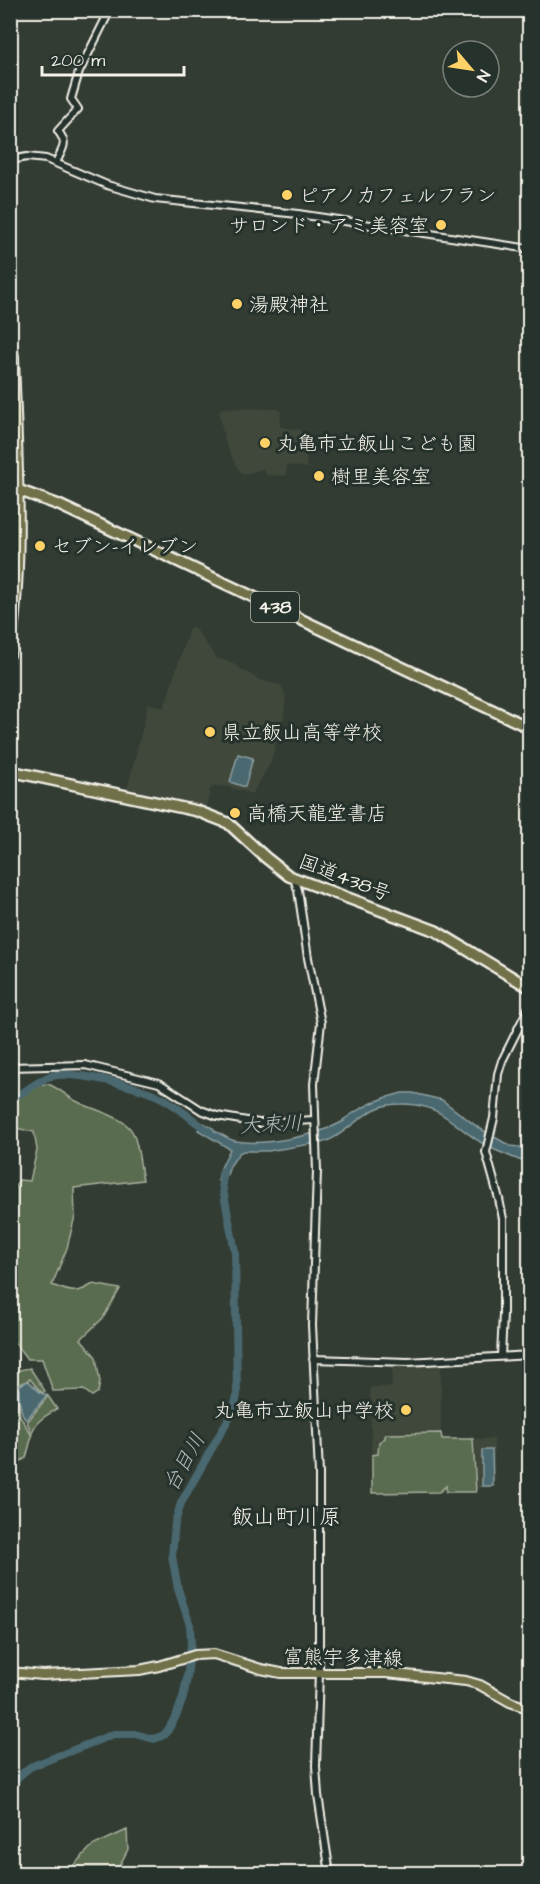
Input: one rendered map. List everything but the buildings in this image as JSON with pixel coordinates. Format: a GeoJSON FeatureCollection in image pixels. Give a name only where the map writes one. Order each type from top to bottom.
{"type":"FeatureCollection","features":[{"type":"Feature","properties":{"kind":"highway","name":"438"},"geometry":{"type":"LineString","coordinates":[[18,493],[59,504],[530,728]]}},
{"type":"Feature","properties":{"kind":"highway","name":"438"},"geometry":{"type":"LineString","coordinates":[[18,493],[530,734]]}},
{"type":"Feature","properties":{"kind":"highway","name":"国道438号"},"geometry":{"type":"LineString","coordinates":[[10,771],[211,815],[228,823],[276,866],[294,878],[436,931],[530,988]]}},
{"type":"Feature","properties":{"kind":"main road"},"geometry":{"type":"LineString","coordinates":[[10,334],[14,357],[18,493],[16,607],[10,655]]}},
{"type":"Feature","properties":{"kind":"main road","name":"富熊宇多津線"},"geometry":{"type":"LineString","coordinates":[[10,1672],[43,1675],[139,1670],[195,1654],[214,1654],[281,1673],[407,1674],[466,1681],[480,1685],[510,1702],[530,1709]]}},
{"type":"Feature","properties":{"kind":"street"},"geometry":{"type":"LineString","coordinates":[[56,163],[64,144],[64,139],[58,131],[78,109],[71,99],[79,72],[110,10]]}},
{"type":"Feature","properties":{"kind":"street"},"geometry":{"type":"LineString","coordinates":[[10,160],[37,157],[107,185],[155,199],[300,214],[530,249]]}},
{"type":"Feature","properties":{"kind":"street"},"geometry":{"type":"LineString","coordinates":[[294,878],[320,1018],[314,1084],[317,1198],[312,1286],[313,1359],[319,1465],[317,1781],[330,1874]]}},
{"type":"Feature","properties":{"kind":"street"},"geometry":{"type":"LineString","coordinates":[[501,1356],[502,1219],[499,1199],[487,1159],[488,1145],[494,1118],[498,1074],[502,1061],[530,1005]]}},
{"type":"Feature","properties":{"kind":"street"},"geometry":{"type":"LineString","coordinates":[[10,1067],[85,1065],[159,1083],[201,1110],[217,1116],[259,1123],[314,1120]]}},
{"type":"Feature","properties":{"kind":"street"},"geometry":{"type":"LineString","coordinates":[[313,1359],[408,1362],[530,1355]]}},
{"type":"Feature","properties":{"kind":"shaded area","name":"丸亀市立飯山こども園"},"geometry":{"type":"Polygon","coordinates":[[[222,408],[278,409],[281,411],[280,427],[301,430],[304,434],[307,468],[287,465],[286,476],[266,475],[263,469],[242,475],[224,439],[219,411],[222,408]]]}},
{"type":"Feature","properties":{"kind":"shaded area","name":"県立飯山高等学校"},"geometry":{"type":"Polygon","coordinates":[[[190,626],[196,630],[217,658],[230,662],[259,680],[281,685],[286,696],[284,716],[270,764],[252,794],[216,786],[210,789],[206,811],[126,793],[147,703],[164,708],[190,626]]]}},
{"type":"Feature","properties":{"kind":"shaded area","name":"丸亀市立飯山中学校"},"geometry":{"type":"Polygon","coordinates":[[[441,1364],[441,1439],[460,1440],[473,1436],[473,1439],[494,1439],[495,1487],[476,1488],[476,1492],[372,1493],[370,1387],[392,1387],[392,1366],[441,1364]]]}},
{"type":"Feature","properties":{"kind":"green space"},"geometry":{"type":"Polygon","coordinates":[[[48,1084],[76,1101],[116,1118],[129,1127],[137,1144],[143,1180],[74,1188],[75,1216],[67,1248],[52,1285],[73,1291],[82,1290],[93,1284],[120,1289],[103,1318],[81,1339],[96,1357],[100,1382],[98,1392],[92,1396],[84,1390],[53,1391],[42,1359],[27,1359],[11,1338],[11,1193],[19,1180],[30,1181],[37,1150],[34,1132],[11,1127],[11,1101],[36,1085],[48,1084]]]}},
{"type":"Feature","properties":{"kind":"green space"},"geometry":{"type":"Polygon","coordinates":[[[11,1366],[14,1371],[30,1368],[45,1391],[42,1393],[30,1379],[17,1386],[20,1416],[32,1436],[26,1458],[11,1467],[11,1366]]]}},
{"type":"Feature","properties":{"kind":"green space"},"geometry":{"type":"Polygon","coordinates":[[[48,1396],[57,1409],[45,1416],[32,1433],[27,1422],[48,1396]]]}},
{"type":"Feature","properties":{"kind":"green space"},"geometry":{"type":"Polygon","coordinates":[[[441,1433],[442,1439],[473,1439],[476,1492],[446,1492],[446,1486],[439,1492],[372,1493],[372,1455],[378,1454],[379,1442],[385,1438],[385,1434],[441,1433]]]}},
{"type":"Feature","properties":{"kind":"green space"},"geometry":{"type":"Polygon","coordinates":[[[127,1830],[128,1849],[116,1873],[66,1873],[92,1846],[127,1830]]]}},
{"type":"Feature","properties":{"kind":"water"},"geometry":{"type":"Polygon","coordinates":[[[238,754],[253,758],[245,787],[230,782],[238,754]]]}},
{"type":"Feature","properties":{"kind":"water"},"geometry":{"type":"Polygon","coordinates":[[[402,1093],[413,1093],[442,1100],[479,1128],[510,1146],[529,1152],[529,1164],[487,1146],[438,1112],[415,1105],[395,1104],[370,1112],[332,1139],[314,1144],[314,1148],[311,1144],[268,1151],[243,1151],[230,1166],[225,1181],[218,1181],[220,1170],[230,1149],[198,1130],[204,1123],[214,1131],[235,1141],[276,1141],[320,1131],[344,1121],[371,1103],[402,1093]]]}},
{"type":"Feature","properties":{"kind":"water"},"geometry":{"type":"Polygon","coordinates":[[[28,1381],[41,1393],[47,1395],[26,1420],[21,1408],[19,1389],[20,1385],[28,1381]]]}},
{"type":"Feature","properties":{"kind":"water"},"geometry":{"type":"Polygon","coordinates":[[[482,1450],[492,1450],[493,1486],[482,1486],[482,1450]]]}},
{"type":"Feature","properties":{"kind":"waterway","name":"大束川"},"geometry":{"type":"LineString","coordinates":[[10,1099],[51,1076],[93,1078],[129,1086],[159,1097],[210,1132]]}},
{"type":"Feature","properties":{"kind":"waterway","name":"台目川"},"geometry":{"type":"LineString","coordinates":[[10,1787],[30,1767],[114,1734],[135,1734],[154,1739],[164,1735],[177,1714],[183,1698],[191,1644],[190,1625],[178,1589],[172,1556],[175,1523],[181,1503],[234,1409],[237,1395],[235,1252],[222,1184],[223,1171]]}},
{"type":"Feature","properties":{"kind":"waterway"},"geometry":{"type":"LineString","coordinates":[[163,1661],[183,1654]]}},
{"type":"Feature","properties":{"kind":"place","name":"ピアノカフェルフラン"},"geometry":{"type":"Point","coordinates":[287,195]}},
{"type":"Feature","properties":{"kind":"place","name":"サロンド・アミ美容室"},"geometry":{"type":"Point","coordinates":[441,225]}},
{"type":"Feature","properties":{"kind":"place","name":"湯殿神社"},"geometry":{"type":"Point","coordinates":[237,304]}},
{"type":"Feature","properties":{"kind":"place","name":"丸亀市立飯山こども園"},"geometry":{"type":"Point","coordinates":[265,443]}},
{"type":"Feature","properties":{"kind":"place","name":"樹里美容室"},"geometry":{"type":"Point","coordinates":[319,476]}},
{"type":"Feature","properties":{"kind":"place","name":"セブン-イレブン"},"geometry":{"type":"Point","coordinates":[40,546]}},
{"type":"Feature","properties":{"kind":"place","name":"県立飯山高等学校"},"geometry":{"type":"Point","coordinates":[210,732]}},
{"type":"Feature","properties":{"kind":"place","name":"高橋天龍堂書店"},"geometry":{"type":"Point","coordinates":[235,813]}},
{"type":"Feature","properties":{"kind":"place","name":"丸亀市立飯山中学校"},"geometry":{"type":"Point","coordinates":[406,1410]}},
{"type":"Feature","properties":{"kind":"district","name":"飯山町川原"},"geometry":{"type":"Point","coordinates":[286,1516]}}]}
